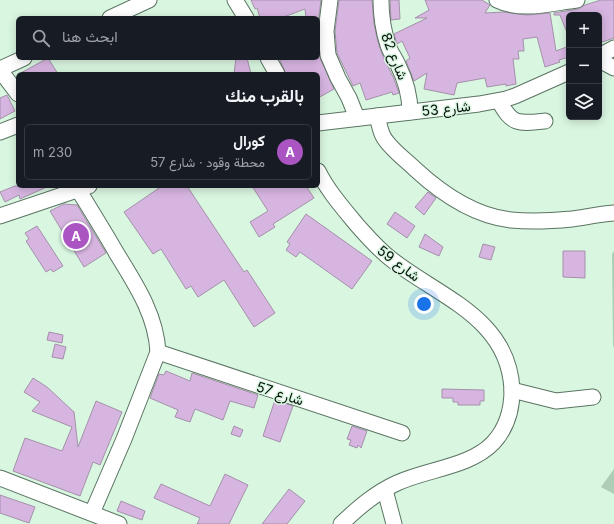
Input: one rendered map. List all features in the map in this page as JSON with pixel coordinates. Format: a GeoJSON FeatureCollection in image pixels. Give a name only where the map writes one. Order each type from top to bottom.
{"type":"FeatureCollection","features":[{"type":"Feature","properties":{"kind":"street"},"geometry":{"type":"LineString","coordinates":[[114,16],[149,0]]}},
{"type":"Feature","properties":{"kind":"street"},"geometry":{"type":"LineString","coordinates":[[235,0],[245,16]]}},
{"type":"Feature","properties":{"kind":"street"},"geometry":{"type":"LineString","coordinates":[[330,0],[326,31],[328,55],[357,118]]}},
{"type":"Feature","properties":{"kind":"street","name":"شارع 82"},"geometry":{"type":"LineString","coordinates":[[381,0],[381,20],[388,46],[401,71],[406,85],[410,102],[410,112]]}},
{"type":"Feature","properties":{"kind":"street"},"geometry":{"type":"LineString","coordinates":[[497,0],[506,4],[523,6],[577,0]]}},
{"type":"Feature","properties":{"kind":"street"},"geometry":{"type":"LineString","coordinates":[[602,54],[614,48]]}},
{"type":"Feature","properties":{"kind":"street"},"geometry":{"type":"LineString","coordinates":[[16,91],[0,70],[20,60]]}},
{"type":"Feature","properties":{"kind":"street"},"geometry":{"type":"LineString","coordinates":[[269,60],[276,72]]}},
{"type":"Feature","properties":{"kind":"street"},"geometry":{"type":"LineString","coordinates":[[602,62],[614,68]]}},
{"type":"Feature","properties":{"kind":"street","name":"شارع 53"},"geometry":{"type":"LineString","coordinates":[[320,123],[499,101],[516,96],[566,73]]}},
{"type":"Feature","properties":{"kind":"street"},"geometry":{"type":"LineString","coordinates":[[499,101],[507,116],[515,121],[529,123],[545,121]]}},
{"type":"Feature","properties":{"kind":"street"},"geometry":{"type":"LineString","coordinates":[[377,116],[384,138],[434,185],[462,204],[510,220],[532,221],[614,213]]}},
{"type":"Feature","properties":{"kind":"street"},"geometry":{"type":"LineString","coordinates":[[0,132],[16,126]]}},
{"type":"Feature","properties":{"kind":"street","name":"شارع 59"},"geometry":{"type":"LineString","coordinates":[[320,174],[337,202],[374,244],[391,260],[453,300],[477,318],[497,341],[505,356],[511,377],[512,390],[512,404],[509,418],[502,433],[492,444],[466,460],[411,477],[385,490],[359,507],[341,524]]}},
{"type":"Feature","properties":{"kind":"street"},"geometry":{"type":"LineString","coordinates":[[0,216],[78,188]]}},
{"type":"Feature","properties":{"kind":"street"},"geometry":{"type":"LineString","coordinates":[[82,188],[140,291],[154,325],[158,352],[124,439],[92,513]]}},
{"type":"Feature","properties":{"kind":"street","name":"شارع 57"},"geometry":{"type":"LineString","coordinates":[[158,352],[402,433]]}},
{"type":"Feature","properties":{"kind":"street"},"geometry":{"type":"LineString","coordinates":[[512,390],[556,401],[593,397]]}},
{"type":"Feature","properties":{"kind":"street"},"geometry":{"type":"LineString","coordinates":[[0,478],[45,497],[119,524]]}},
{"type":"Feature","properties":{"kind":"street"},"geometry":{"type":"LineString","coordinates":[[385,490],[394,524]]}},
{"type":"Feature","properties":{"kind":"green space"},"geometry":{"type":"Polygon","coordinates":[[[614,251],[614,348],[612,254],[614,251]]]}},
{"type":"Feature","properties":{"kind":"green space"},"geometry":{"type":"Polygon","coordinates":[[[614,469],[614,494],[601,487],[614,469]]]}},
{"type":"Feature","properties":{"kind":"building"},"geometry":{"type":"Polygon","coordinates":[[[251,0],[321,0],[319,16],[306,16],[305,9],[286,16],[259,16],[257,8],[255,9],[251,0]]]}},
{"type":"Feature","properties":{"kind":"building"},"geometry":{"type":"Polygon","coordinates":[[[339,0],[372,0],[374,24],[378,42],[399,93],[393,95],[392,92],[366,100],[360,83],[353,86],[337,53],[335,31],[339,0]]]}},
{"type":"Feature","properties":{"kind":"building"},"geometry":{"type":"Polygon","coordinates":[[[390,0],[399,0],[400,19],[391,20],[390,0]]]}},
{"type":"Feature","properties":{"kind":"building"},"geometry":{"type":"Polygon","coordinates":[[[425,0],[482,0],[490,5],[485,13],[504,12],[527,15],[550,13],[556,51],[566,47],[566,58],[559,60],[560,62],[545,67],[537,37],[523,39],[524,51],[518,51],[519,59],[513,59],[516,84],[487,87],[485,78],[457,83],[454,95],[424,89],[427,73],[414,81],[406,61],[410,58],[402,41],[397,44],[394,34],[427,18],[415,18],[429,10],[425,0]]]}},
{"type":"Feature","properties":{"kind":"building"},"geometry":{"type":"Polygon","coordinates":[[[601,0],[614,0],[614,38],[602,42],[602,12],[566,12],[566,30],[560,15],[554,15],[554,13],[578,9],[601,0]]]}},
{"type":"Feature","properties":{"kind":"building"},"geometry":{"type":"Polygon","coordinates":[[[320,58],[334,89],[320,97],[320,72],[285,72],[280,60],[320,60],[320,58]]]}},
{"type":"Feature","properties":{"kind":"building"},"geometry":{"type":"Polygon","coordinates":[[[44,60],[49,60],[57,72],[23,72],[44,60]]]}},
{"type":"Feature","properties":{"kind":"building"},"geometry":{"type":"Polygon","coordinates":[[[236,60],[248,60],[250,72],[234,72],[236,60]]]}},
{"type":"Feature","properties":{"kind":"building"},"geometry":{"type":"Polygon","coordinates":[[[7,95],[15,111],[0,119],[0,98],[7,95]]]}},
{"type":"Feature","properties":{"kind":"building"},"geometry":{"type":"Polygon","coordinates":[[[15,186],[16,188],[45,188],[20,199],[19,195],[5,202],[0,192],[15,186]]]}},
{"type":"Feature","properties":{"kind":"building"},"geometry":{"type":"Polygon","coordinates":[[[159,188],[188,188],[244,272],[247,270],[275,313],[254,327],[224,280],[198,297],[191,286],[186,289],[161,249],[153,254],[124,212],[159,188]]]}},
{"type":"Feature","properties":{"kind":"building"},"geometry":{"type":"Polygon","coordinates":[[[253,188],[307,188],[314,198],[273,224],[275,227],[259,237],[250,222],[268,211],[253,188]]]}},
{"type":"Feature","properties":{"kind":"building"},"geometry":{"type":"Polygon","coordinates":[[[428,192],[436,198],[424,215],[415,207],[428,192]]]}},
{"type":"Feature","properties":{"kind":"building"},"geometry":{"type":"Polygon","coordinates":[[[64,204],[77,205],[106,253],[84,267],[50,211],[64,204]]]}},
{"type":"Feature","properties":{"kind":"building"},"geometry":{"type":"Polygon","coordinates":[[[395,212],[415,226],[407,238],[387,224],[395,212]]]}},
{"type":"Feature","properties":{"kind":"building"},"geometry":{"type":"Polygon","coordinates":[[[306,214],[372,261],[352,289],[300,252],[296,257],[286,250],[290,244],[287,242],[306,214]]]}},
{"type":"Feature","properties":{"kind":"building"},"geometry":{"type":"Polygon","coordinates":[[[37,226],[63,266],[53,272],[51,269],[46,272],[26,241],[29,239],[25,233],[37,226]]]}},
{"type":"Feature","properties":{"kind":"building"},"geometry":{"type":"Polygon","coordinates":[[[425,234],[443,247],[439,256],[419,247],[425,234]]]}},
{"type":"Feature","properties":{"kind":"building"},"geometry":{"type":"Polygon","coordinates":[[[483,244],[495,247],[491,260],[479,257],[483,244]]]}},
{"type":"Feature","properties":{"kind":"building"},"geometry":{"type":"Polygon","coordinates":[[[563,251],[585,251],[585,278],[563,277],[563,251]]]}},
{"type":"Feature","properties":{"kind":"building"},"geometry":{"type":"Polygon","coordinates":[[[49,332],[63,335],[62,343],[47,340],[49,332]]]}},
{"type":"Feature","properties":{"kind":"building"},"geometry":{"type":"Polygon","coordinates":[[[55,344],[66,347],[63,359],[52,357],[55,344]]]}},
{"type":"Feature","properties":{"kind":"building"},"geometry":{"type":"Polygon","coordinates":[[[166,371],[190,381],[192,373],[258,395],[254,408],[230,401],[223,420],[195,409],[190,422],[175,417],[178,410],[150,398],[159,374],[164,375],[166,371]]]}},
{"type":"Feature","properties":{"kind":"building"},"geometry":{"type":"Polygon","coordinates":[[[33,378],[47,387],[74,412],[78,447],[96,401],[122,412],[100,465],[93,462],[80,496],[13,471],[25,438],[62,451],[72,427],[32,411],[40,402],[24,392],[33,378]]]}},
{"type":"Feature","properties":{"kind":"building"},"geometry":{"type":"Polygon","coordinates":[[[442,389],[484,390],[484,401],[480,401],[480,405],[458,405],[458,402],[453,402],[453,398],[442,398],[442,389]]]}},
{"type":"Feature","properties":{"kind":"building"},"geometry":{"type":"Polygon","coordinates":[[[275,400],[293,406],[280,442],[263,436],[275,400]]]}},
{"type":"Feature","properties":{"kind":"building"},"geometry":{"type":"Polygon","coordinates":[[[234,426],[243,430],[240,437],[231,434],[234,426]]]}},
{"type":"Feature","properties":{"kind":"building"},"geometry":{"type":"Polygon","coordinates":[[[352,426],[367,431],[361,448],[358,445],[357,448],[349,445],[351,440],[347,439],[352,426]]]}},
{"type":"Feature","properties":{"kind":"building"},"geometry":{"type":"Polygon","coordinates":[[[225,474],[248,485],[229,524],[197,524],[200,518],[154,498],[161,484],[210,506],[225,474]]]}},
{"type":"Feature","properties":{"kind":"building"},"geometry":{"type":"Polygon","coordinates":[[[289,489],[305,501],[287,524],[262,524],[289,489]]]}},
{"type":"Feature","properties":{"kind":"building"},"geometry":{"type":"Polygon","coordinates":[[[0,495],[35,507],[29,523],[0,513],[0,495]]]}},
{"type":"Feature","properties":{"kind":"building"},"geometry":{"type":"Polygon","coordinates":[[[121,501],[145,511],[142,520],[117,511],[121,501]]]}},
{"type":"Feature","properties":{"kind":"place","name":"كورال"},"geometry":{"type":"Point","coordinates":[76,236]}}]}
